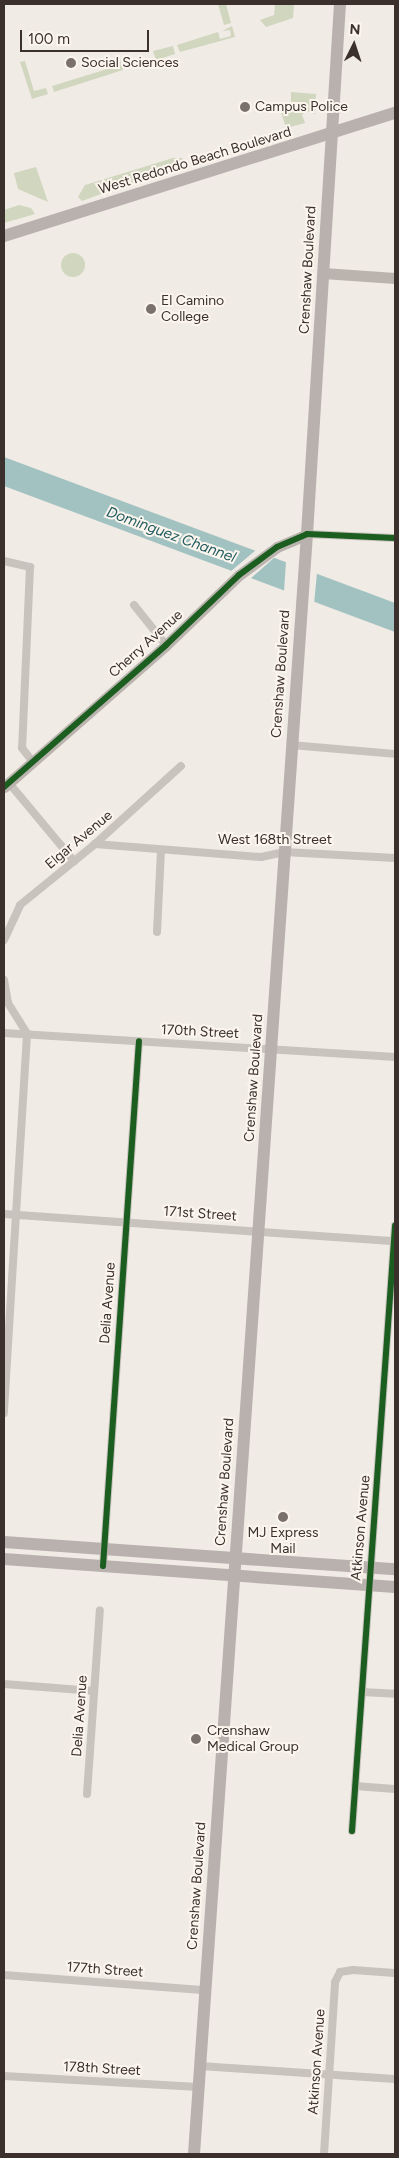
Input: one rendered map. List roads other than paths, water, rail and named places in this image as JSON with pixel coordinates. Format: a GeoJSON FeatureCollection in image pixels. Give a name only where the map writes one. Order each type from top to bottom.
{"type":"FeatureCollection","features":[{"type":"Feature","properties":{"kind":"main road","name":"Crenshaw Boulevard"},"geometry":{"type":"LineString","coordinates":[[194,2154],[307,534],[340,4]]}},
{"type":"Feature","properties":{"kind":"main road","name":"West Redondo Beach Boulevard"},"geometry":{"type":"LineString","coordinates":[[4,236],[222,170],[395,113]]}},
{"type":"Feature","properties":{"kind":"main road"},"geometry":{"type":"LineString","coordinates":[[4,1542],[395,1569]]}},
{"type":"Feature","properties":{"kind":"main road"},"geometry":{"type":"LineString","coordinates":[[4,1559],[395,1587]]}},
{"type":"Feature","properties":{"kind":"street"},"geometry":{"type":"LineString","coordinates":[[323,273],[395,278]]}},
{"type":"Feature","properties":{"kind":"street"},"geometry":{"type":"LineString","coordinates":[[307,534],[395,538]]}},
{"type":"Feature","properties":{"kind":"street","name":"Cherry Avenue"},"geometry":{"type":"LineString","coordinates":[[6,785],[166,645],[239,575],[290,539],[307,534]]}},
{"type":"Feature","properties":{"kind":"street"},"geometry":{"type":"LineString","coordinates":[[4,561],[30,567],[22,748],[32,762]]}},
{"type":"Feature","properties":{"kind":"street"},"geometry":{"type":"LineString","coordinates":[[134,605],[166,645]]}},
{"type":"Feature","properties":{"kind":"street"},"geometry":{"type":"LineString","coordinates":[[291,744],[395,754]]}},
{"type":"Feature","properties":{"kind":"street","name":"Elgar Avenue"},"geometry":{"type":"LineString","coordinates":[[4,940],[20,905],[95,844],[181,766]]}},
{"type":"Feature","properties":{"kind":"street"},"geometry":{"type":"LineString","coordinates":[[6,785],[74,861]]}},
{"type":"Feature","properties":{"kind":"street","name":"West 168th Street"},"geometry":{"type":"LineString","coordinates":[[95,844],[161,851],[262,857],[284,852],[395,858]]}},
{"type":"Feature","properties":{"kind":"street"},"geometry":{"type":"LineString","coordinates":[[157,932],[161,851]]}},
{"type":"Feature","properties":{"kind":"street"},"geometry":{"type":"LineString","coordinates":[[4,980],[8,1003],[27,1034],[4,1413]]}},
{"type":"Feature","properties":{"kind":"street","name":"170th Street"},"geometry":{"type":"LineString","coordinates":[[4,1033],[395,1057]]}},
{"type":"Feature","properties":{"kind":"street","name":"Delia Avenue"},"geometry":{"type":"LineString","coordinates":[[103,1566],[139,1041]]}},
{"type":"Feature","properties":{"kind":"street","name":"171st Street"},"geometry":{"type":"LineString","coordinates":[[4,1214],[258,1230],[395,1241]]}},
{"type":"Feature","properties":{"kind":"street","name":"Atkinson Avenue"},"geometry":{"type":"LineString","coordinates":[[352,1831],[395,1226]]}},
{"type":"Feature","properties":{"kind":"street","name":"Delia Avenue"},"geometry":{"type":"LineString","coordinates":[[87,1794],[100,1610]]}},
{"type":"Feature","properties":{"kind":"street"},"geometry":{"type":"LineString","coordinates":[[4,1684],[94,1690]]}},
{"type":"Feature","properties":{"kind":"street"},"geometry":{"type":"LineString","coordinates":[[362,1692],[395,1694]]}},
{"type":"Feature","properties":{"kind":"street"},"geometry":{"type":"LineString","coordinates":[[355,1786],[395,1789]]}},
{"type":"Feature","properties":{"kind":"street","name":"Atkinson Avenue"},"geometry":{"type":"LineString","coordinates":[[324,2154],[336,1982],[340,1972],[353,1970],[395,1973]]}},
{"type":"Feature","properties":{"kind":"street","name":"177th Street"},"geometry":{"type":"LineString","coordinates":[[4,1975],[205,1990]]}},
{"type":"Feature","properties":{"kind":"street"},"geometry":{"type":"LineString","coordinates":[[200,2066],[395,2078]]}},
{"type":"Feature","properties":{"kind":"street","name":"178th Street"},"geometry":{"type":"LineString","coordinates":[[4,2076],[199,2087]]}},
{"type":"Feature","properties":{"kind":"water","name":"Dominguez Channel"},"geometry":{"type":"Polygon","coordinates":[[[4,457],[395,603],[395,632],[4,486],[4,457]]]}},
{"type":"Feature","properties":{"kind":"place","name":"Social Sciences"},"geometry":{"type":"Point","coordinates":[71,63]}},
{"type":"Feature","properties":{"kind":"place","name":"Campus Police"},"geometry":{"type":"Point","coordinates":[245,107]}},
{"type":"Feature","properties":{"kind":"place","name":"El Camino College"},"geometry":{"type":"Point","coordinates":[151,309]}},
{"type":"Feature","properties":{"kind":"place","name":"MJ Express Mail"},"geometry":{"type":"Point","coordinates":[283,1517]}},
{"type":"Feature","properties":{"kind":"place","name":"Crenshaw Medical Group"},"geometry":{"type":"Point","coordinates":[196,1739]}}]}
